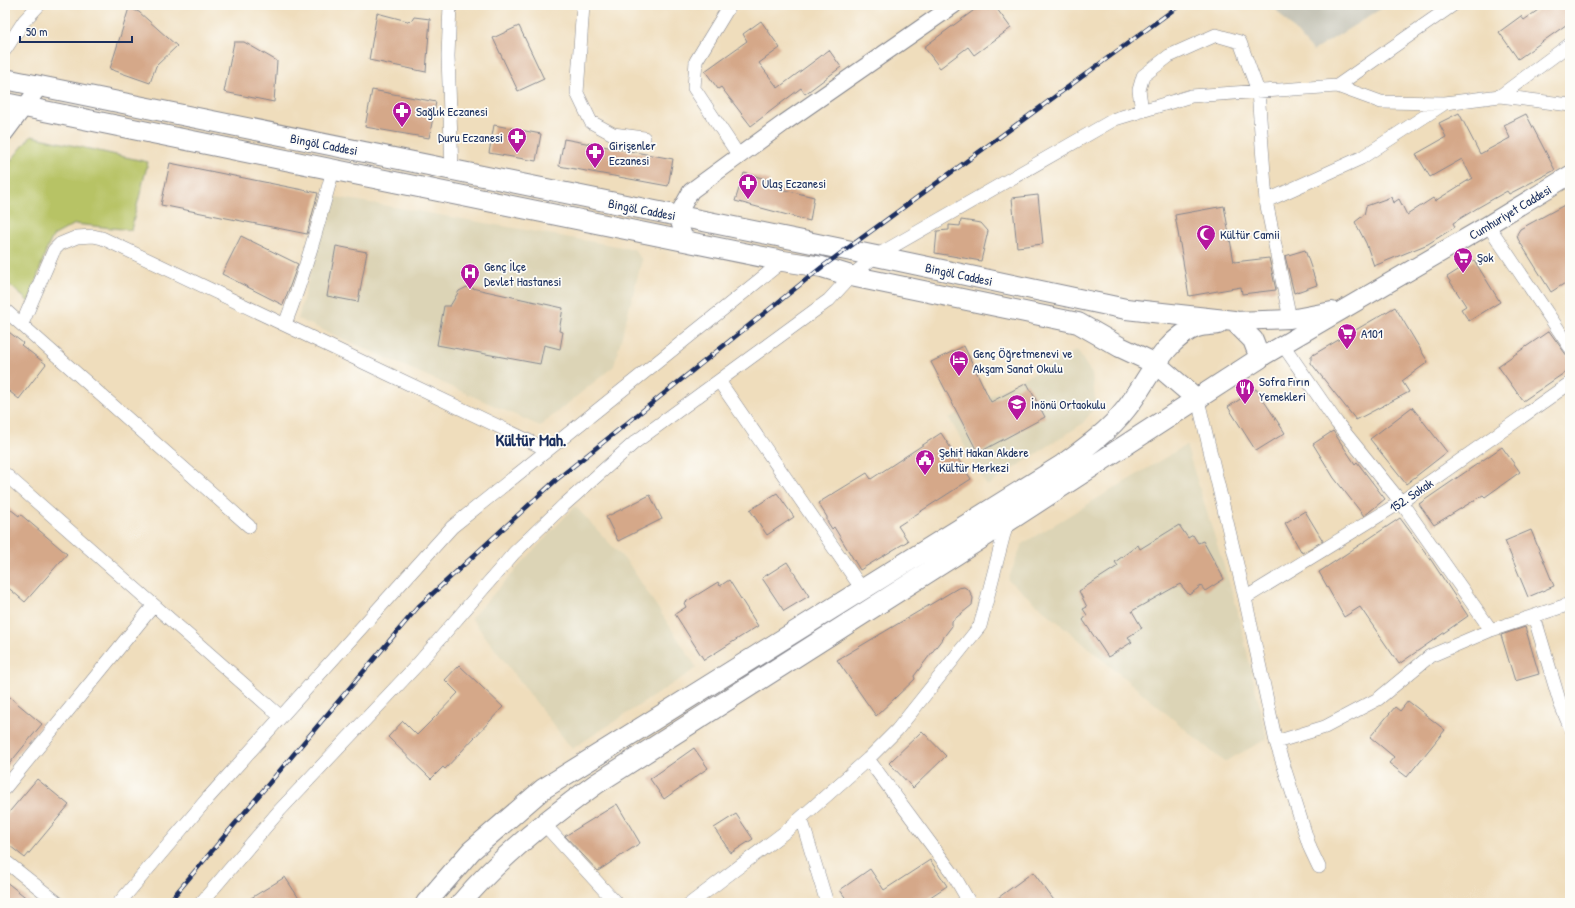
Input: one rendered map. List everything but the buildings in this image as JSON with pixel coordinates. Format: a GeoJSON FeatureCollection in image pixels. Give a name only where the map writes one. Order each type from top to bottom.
{"type":"FeatureCollection","features":[{"type":"Feature","properties":{"kind":"main road","name":"Bingöl Caddesi"},"geometry":{"type":"LineString","coordinates":[[5,79],[876,256],[1126,309],[1234,321]]}},
{"type":"Feature","properties":{"kind":"main road","name":"Bingöl Caddesi"},"geometry":{"type":"LineString","coordinates":[[5,104],[686,242],[822,267],[851,276],[1078,323],[1120,347],[1156,364],[1198,400]]}},
{"type":"Feature","properties":{"kind":"main road","name":"Cumhuriyet Caddesi"},"geometry":{"type":"LineString","coordinates":[[1260,358],[1488,225],[1570,175]]}},
{"type":"Feature","properties":{"kind":"main road"},"geometry":{"type":"LineString","coordinates":[[426,903],[472,851],[543,789],[1062,465],[1100,437],[1126,409],[1156,364],[1176,340],[1197,327],[1234,321],[1290,319],[1346,308]]}},
{"type":"Feature","properties":{"kind":"main road"},"geometry":{"type":"LineString","coordinates":[[461,903],[474,887],[543,823],[596,784],[1198,400],[1260,358],[1253,340],[1234,321]]}},
{"type":"Feature","properties":{"kind":"street"},"geometry":{"type":"LineString","coordinates":[[5,50],[24,20],[39,5]]}},
{"type":"Feature","properties":{"kind":"street"},"geometry":{"type":"LineString","coordinates":[[450,5],[448,56],[452,170]]}},
{"type":"Feature","properties":{"kind":"street"},"geometry":{"type":"LineString","coordinates":[[583,5],[576,93],[591,122],[613,134],[644,138]]}},
{"type":"Feature","properties":{"kind":"street"},"geometry":{"type":"LineString","coordinates":[[730,5],[696,61],[694,88],[739,156]]}},
{"type":"Feature","properties":{"kind":"street"},"geometry":{"type":"LineString","coordinates":[[686,242],[677,216],[691,191],[954,5]]}},
{"type":"Feature","properties":{"kind":"street"},"geometry":{"type":"LineString","coordinates":[[1337,86],[1453,5]]}},
{"type":"Feature","properties":{"kind":"street"},"geometry":{"type":"LineString","coordinates":[[1142,111],[1139,90],[1143,76],[1169,56],[1216,35],[1240,42],[1258,91],[1266,201],[1290,319]]}},
{"type":"Feature","properties":{"kind":"street"},"geometry":{"type":"LineString","coordinates":[[1500,96],[1570,44]]}},
{"type":"Feature","properties":{"kind":"street"},"geometry":{"type":"LineString","coordinates":[[5,133],[26,108],[40,86]]}},
{"type":"Feature","properties":{"kind":"street"},"geometry":{"type":"LineString","coordinates":[[201,903],[280,810],[417,665],[514,553],[564,505],[634,443],[830,300],[851,276],[876,256],[1115,119],[1191,96],[1337,86],[1381,102],[1445,103],[1500,96],[1570,105]]}},
{"type":"Feature","properties":{"kind":"street"},"geometry":{"type":"LineString","coordinates":[[1266,201],[1361,158],[1445,103]]}},
{"type":"Feature","properties":{"kind":"street"},"geometry":{"type":"LineString","coordinates":[[284,324],[300,285],[312,249],[333,170]]}},
{"type":"Feature","properties":{"kind":"street"},"geometry":{"type":"LineString","coordinates":[[1488,225],[1570,347]]}},
{"type":"Feature","properties":{"kind":"street"},"geometry":{"type":"LineString","coordinates":[[22,324],[54,250],[68,240],[85,236],[102,238],[548,450]]}},
{"type":"Feature","properties":{"kind":"street"},"geometry":{"type":"LineString","coordinates":[[119,903],[208,798],[452,527],[783,261]]}},
{"type":"Feature","properties":{"kind":"street"},"geometry":{"type":"LineString","coordinates":[[5,310],[249,526]]}},
{"type":"Feature","properties":{"kind":"street"},"geometry":{"type":"LineString","coordinates":[[1283,345],[1337,423],[1401,502],[1491,630]]}},
{"type":"Feature","properties":{"kind":"street"},"geometry":{"type":"LineString","coordinates":[[719,381],[862,589]]}},
{"type":"Feature","properties":{"kind":"street","name":"152. Sokak"},"geometry":{"type":"LineString","coordinates":[[1245,598],[1401,502],[1570,383]]}},
{"type":"Feature","properties":{"kind":"street"},"geometry":{"type":"LineString","coordinates":[[1198,400],[1245,598],[1276,742],[1310,848],[1319,867]]}},
{"type":"Feature","properties":{"kind":"street"},"geometry":{"type":"LineString","coordinates":[[5,474],[281,717]]}},
{"type":"Feature","properties":{"kind":"street"},"geometry":{"type":"LineString","coordinates":[[691,903],[785,832],[868,759],[897,730],[980,626],[1007,522]]}},
{"type":"Feature","properties":{"kind":"street"},"geometry":{"type":"LineString","coordinates":[[1276,742],[1325,728],[1378,699],[1430,656],[1491,630],[1570,604]]}},
{"type":"Feature","properties":{"kind":"street"},"geometry":{"type":"LineString","coordinates":[[5,788],[154,605]]}},
{"type":"Feature","properties":{"kind":"street"},"geometry":{"type":"LineString","coordinates":[[1534,616],[1568,718]]}},
{"type":"Feature","properties":{"kind":"street"},"geometry":{"type":"LineString","coordinates":[[868,759],[953,874],[968,900],[963,903]]}},
{"type":"Feature","properties":{"kind":"street"},"geometry":{"type":"LineString","coordinates":[[801,818],[827,903]]}},
{"type":"Feature","properties":{"kind":"street"},"geometry":{"type":"LineString","coordinates":[[543,823],[616,903]]}},
{"type":"Feature","properties":{"kind":"street"},"geometry":{"type":"LineString","coordinates":[[5,861],[58,903]]}},
{"type":"Feature","properties":{"kind":"shaded area"},"geometry":{"type":"Polygon","coordinates":[[[1272,5],[1387,5],[1313,51],[1272,5]]]}},
{"type":"Feature","properties":{"kind":"shaded area","name":"Genç İlçe Devlet Hastanesi"},"geometry":{"type":"Polygon","coordinates":[[[330,196],[634,249],[642,260],[614,366],[540,426],[298,319],[330,196]]]}},
{"type":"Feature","properties":{"kind":"shaded area","name":"İnönü Ortaokulu"},"geometry":{"type":"Polygon","coordinates":[[[1077,350],[1092,374],[1096,406],[1082,424],[987,486],[949,418],[1077,350]]]}},
{"type":"Feature","properties":{"kind":"shaded area"},"geometry":{"type":"Polygon","coordinates":[[[1186,445],[1237,608],[1267,739],[1224,762],[1008,580],[1022,544],[1186,445]]]}},
{"type":"Feature","properties":{"kind":"shaded area"},"geometry":{"type":"Polygon","coordinates":[[[575,506],[629,564],[697,668],[572,749],[471,618],[575,506]]]}},
{"type":"Feature","properties":{"kind":"green space"},"geometry":{"type":"Polygon","coordinates":[[[31,136],[148,162],[131,230],[75,224],[53,236],[46,251],[29,302],[5,281],[5,168],[31,136]]]}},
{"type":"Feature","properties":{"kind":"railway"},"geometry":{"type":"LineString","coordinates":[[168,903],[418,607],[556,480],[822,267],[1180,5]]}},
{"type":"Feature","properties":{"kind":"place","name":"Sağlık Eczanesi"},"geometry":{"type":"Point","coordinates":[402,128]}},
{"type":"Feature","properties":{"kind":"place","name":"Duru Eczanesi"},"geometry":{"type":"Point","coordinates":[517,154]}},
{"type":"Feature","properties":{"kind":"place","name":"Girişenler Eczanesi"},"geometry":{"type":"Point","coordinates":[595,169]}},
{"type":"Feature","properties":{"kind":"place","name":"Ulaş Eczanesi"},"geometry":{"type":"Point","coordinates":[748,200]}},
{"type":"Feature","properties":{"kind":"place","name":"Kültür Camii"},"geometry":{"type":"Point","coordinates":[1206,251]}},
{"type":"Feature","properties":{"kind":"place","name":"Şok"},"geometry":{"type":"Point","coordinates":[1463,274]}},
{"type":"Feature","properties":{"kind":"place","name":"Genç İlçe Devlet Hastanesi"},"geometry":{"type":"Point","coordinates":[470,290]}},
{"type":"Feature","properties":{"kind":"place","name":"A101"},"geometry":{"type":"Point","coordinates":[1347,350]}},
{"type":"Feature","properties":{"kind":"place","name":"Genç Öğretmenevi ve Akşam Sanat Okulu"},"geometry":{"type":"Point","coordinates":[959,377]}},
{"type":"Feature","properties":{"kind":"place","name":"Sofra Fırın Yemekleri"},"geometry":{"type":"Point","coordinates":[1245,405]}},
{"type":"Feature","properties":{"kind":"place","name":"İnönü Ortaokulu"},"geometry":{"type":"Point","coordinates":[1017,421]}},
{"type":"Feature","properties":{"kind":"place","name":"Şehit Hakan Akdere Kültür Merkezi"},"geometry":{"type":"Point","coordinates":[925,476]}},
{"type":"Feature","properties":{"kind":"district","name":"Kültür Mah."},"geometry":{"type":"Point","coordinates":[531,440]}}]}
